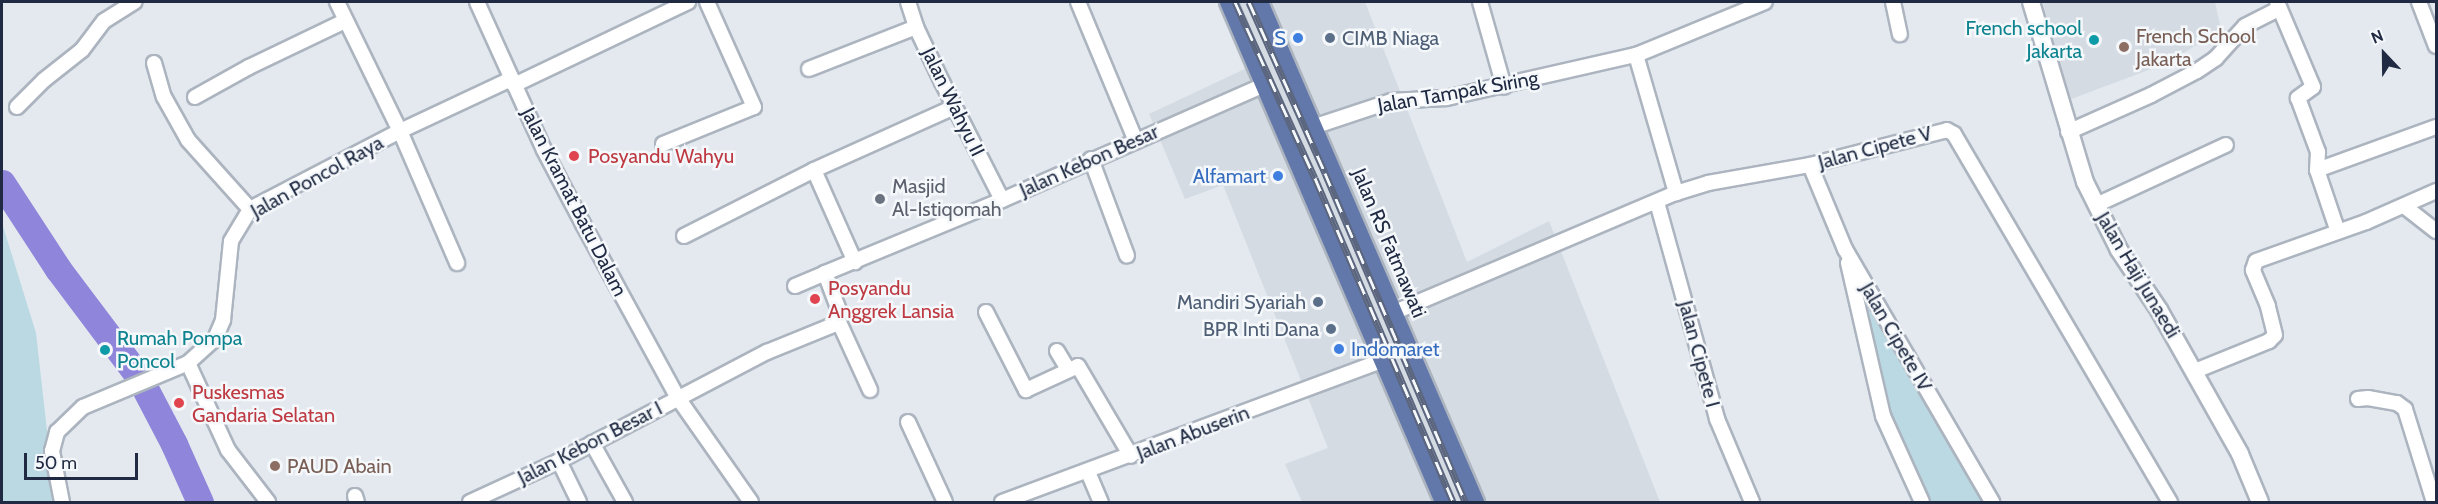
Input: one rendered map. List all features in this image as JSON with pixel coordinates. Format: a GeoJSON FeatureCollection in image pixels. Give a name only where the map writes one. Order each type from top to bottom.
{"type":"FeatureCollection","features":[{"type":"Feature","properties":{"kind":"main road"},"geometry":{"type":"LineString","coordinates":[[1228,2],[1443,502]]}},
{"type":"Feature","properties":{"kind":"main road","name":"Jalan RS Fatmawati"},"geometry":{"type":"LineString","coordinates":[[1260,2],[1316,126],[1476,502]]}},
{"type":"Feature","properties":{"kind":"street"},"geometry":{"type":"LineString","coordinates":[[17,107],[44,80],[82,50],[104,21],[134,2]]}},
{"type":"Feature","properties":{"kind":"street"},"geometry":{"type":"LineString","coordinates":[[337,2],[400,131],[457,263]]}},
{"type":"Feature","properties":{"kind":"street","name":"Jalan Kramat Batu Dalam"},"geometry":{"type":"LineString","coordinates":[[477,2],[512,82],[583,224],[678,398],[751,502]]}},
{"type":"Feature","properties":{"kind":"street","name":"Jalan Poncol Raya"},"geometry":{"type":"LineString","coordinates":[[62,502],[52,451],[57,432],[83,407],[188,363],[214,339],[221,328],[231,241],[250,209],[400,131],[688,2]]}},
{"type":"Feature","properties":{"kind":"street"},"geometry":{"type":"LineString","coordinates":[[663,144],[754,106],[707,2]]}},
{"type":"Feature","properties":{"kind":"street","name":"Jalan Wahyu II"},"geometry":{"type":"LineString","coordinates":[[908,2],[916,27],[1002,200]]}},
{"type":"Feature","properties":{"kind":"street"},"geometry":{"type":"LineString","coordinates":[[1078,2],[1136,141]]}},
{"type":"Feature","properties":{"kind":"street"},"geometry":{"type":"LineString","coordinates":[[1480,2],[1504,87]]}},
{"type":"Feature","properties":{"kind":"street","name":"Jalan Tampak Siring"},"geometry":{"type":"LineString","coordinates":[[1316,126],[1391,101],[1436,100],[1504,87],[1636,55],[1765,2]]}},
{"type":"Feature","properties":{"kind":"street"},"geometry":{"type":"LineString","coordinates":[[1893,2],[1900,34]]}},
{"type":"Feature","properties":{"kind":"street","name":"Jalan Haji Junaedi"},"geometry":{"type":"LineString","coordinates":[[2031,2],[2068,132],[2085,182],[2119,250],[2195,371],[2240,454],[2260,502]]}},
{"type":"Feature","properties":{"kind":"street"},"geometry":{"type":"LineString","coordinates":[[2419,2],[2435,44]]}},
{"type":"Feature","properties":{"kind":"street"},"geometry":{"type":"LineString","coordinates":[[2068,132],[2188,76],[2216,57],[2245,26],[2278,5],[2313,87],[2298,98],[2318,152],[2317,170],[2338,232]]}},
{"type":"Feature","properties":{"kind":"street"},"geometry":{"type":"LineString","coordinates":[[195,97],[249,66],[345,21]]}},
{"type":"Feature","properties":{"kind":"street"},"geometry":{"type":"LineString","coordinates":[[809,69],[916,27]]}},
{"type":"Feature","properties":{"kind":"street"},"geometry":{"type":"LineString","coordinates":[[1636,55],[1676,193]]}},
{"type":"Feature","properties":{"kind":"street"},"geometry":{"type":"LineString","coordinates":[[154,63],[164,97],[188,140],[250,209]]}},
{"type":"Feature","properties":{"kind":"street","name":"Jalan Kebon Besar"},"geometry":{"type":"LineString","coordinates":[[795,286],[1002,200],[1264,85]]}},
{"type":"Feature","properties":{"kind":"street"},"geometry":{"type":"LineString","coordinates":[[684,236],[814,170],[954,107]]}},
{"type":"Feature","properties":{"kind":"street"},"geometry":{"type":"LineString","coordinates":[[2317,170],[2436,127]]}},
{"type":"Feature","properties":{"kind":"street","name":"Jalan Cipete V"},"geometry":{"type":"LineString","coordinates":[[1395,312],[1676,193],[1708,183],[1810,165],[1947,130],[1954,134],[2170,502]]}},
{"type":"Feature","properties":{"kind":"street"},"geometry":{"type":"LineString","coordinates":[[2096,205],[2226,146]]}},
{"type":"Feature","properties":{"kind":"street"},"geometry":{"type":"LineString","coordinates":[[1091,159],[1127,256]]}},
{"type":"Feature","properties":{"kind":"street","name":"Jalan Cipete IV"},"geometry":{"type":"LineString","coordinates":[[1810,165],[1845,249],[1992,502]]}},
{"type":"Feature","properties":{"kind":"street"},"geometry":{"type":"LineString","coordinates":[[814,170],[855,262]]}},
{"type":"Feature","properties":{"kind":"street"},"geometry":{"type":"LineString","coordinates":[[2195,371],[2269,341],[2275,335],[2268,306],[2253,270],[2256,261],[2338,232],[2436,191]]}},
{"type":"Feature","properties":{"kind":"street","name":"Jalan Cipete I"},"geometry":{"type":"LineString","coordinates":[[1657,202],[1717,418],[1752,502]]}},
{"type":"Feature","properties":{"kind":"street"},"geometry":{"type":"LineString","coordinates":[[2404,206],[2436,231]]}},
{"type":"Feature","properties":{"kind":"street"},"geometry":{"type":"LineString","coordinates":[[1845,249],[1882,416],[1922,502]]}},
{"type":"Feature","properties":{"kind":"street"},"geometry":{"type":"LineString","coordinates":[[678,398],[767,352],[833,325],[840,313],[825,273]]}},
{"type":"Feature","properties":{"kind":"street"},"geometry":{"type":"LineString","coordinates":[[986,312],[1026,390],[1078,366],[1131,456]]}},
{"type":"Feature","properties":{"kind":"street"},"geometry":{"type":"LineString","coordinates":[[838,320],[870,390]]}},
{"type":"Feature","properties":{"kind":"street"},"geometry":{"type":"LineString","coordinates":[[1057,351],[1068,369]]}},
{"type":"Feature","properties":{"kind":"street","name":"Jalan Abuserin"},"geometry":{"type":"LineString","coordinates":[[1002,502],[1131,456],[1383,360]]}},
{"type":"Feature","properties":{"kind":"street"},"geometry":{"type":"LineString","coordinates":[[188,363],[228,450],[268,502]]}},
{"type":"Feature","properties":{"kind":"street","name":"Jalan Kebon Besar I"},"geometry":{"type":"LineString","coordinates":[[470,502],[559,461],[678,398]]}},
{"type":"Feature","properties":{"kind":"street"},"geometry":{"type":"LineString","coordinates":[[2358,399],[2368,398],[2397,403],[2405,409],[2434,502]]}},
{"type":"Feature","properties":{"kind":"street"},"geometry":{"type":"LineString","coordinates":[[908,422],[945,502]]}},
{"type":"Feature","properties":{"kind":"street"},"geometry":{"type":"LineString","coordinates":[[592,443],[626,502]]}},
{"type":"Feature","properties":{"kind":"street"},"geometry":{"type":"LineString","coordinates":[[559,461],[579,502]]}},
{"type":"Feature","properties":{"kind":"street"},"geometry":{"type":"LineString","coordinates":[[1088,472],[1101,502]]}},
{"type":"Feature","properties":{"kind":"shaded area"},"geometry":{"type":"Polygon","coordinates":[[[1221,2],[1365,2],[1467,262],[1549,221],[1660,502],[1302,502],[1285,464],[1328,448],[1223,185],[1185,199],[1149,114],[1251,66],[1221,2]]]}},
{"type":"Feature","properties":{"kind":"shaded area","name":"French School Jakarta"},"geometry":{"type":"Polygon","coordinates":[[[2043,2],[2215,2],[2221,30],[2167,63],[2066,101],[2043,2]]]}},
{"type":"Feature","properties":{"kind":"shaded area"},"geometry":{"type":"Polygon","coordinates":[[[2,223],[36,333],[55,502],[2,502],[2,223]]]}},
{"type":"Feature","properties":{"kind":"shaded area"},"geometry":{"type":"Polygon","coordinates":[[[1857,282],[1989,502],[1929,502],[1891,421],[1857,282]]]}},
{"type":"Feature","properties":{"kind":"waterway"},"geometry":{"type":"LineString","coordinates":[[2,183],[58,269],[139,377],[174,444],[200,502]]}},
{"type":"Feature","properties":{"kind":"railway"},"geometry":{"type":"LineString","coordinates":[[1235,2],[1315,178],[1453,502]]}},
{"type":"Feature","properties":{"kind":"railway"},"geometry":{"type":"LineString","coordinates":[[1249,2],[1325,173],[1465,502]]}},
{"type":"Feature","properties":{"kind":"place","name":"S"},"geometry":{"type":"Point","coordinates":[1298,38]}},
{"type":"Feature","properties":{"kind":"place","name":"CIMB Niaga"},"geometry":{"type":"Point","coordinates":[1330,38]}},
{"type":"Feature","properties":{"kind":"place","name":"French school Jakarta"},"geometry":{"type":"Point","coordinates":[2094,40]}},
{"type":"Feature","properties":{"kind":"place","name":"French School Jakarta"},"geometry":{"type":"Point","coordinates":[2124,47]}},
{"type":"Feature","properties":{"kind":"place","name":"Posyandu Wahyu"},"geometry":{"type":"Point","coordinates":[574,156]}},
{"type":"Feature","properties":{"kind":"place","name":"Alfamart"},"geometry":{"type":"Point","coordinates":[1278,176]}},
{"type":"Feature","properties":{"kind":"place","name":"Masjid Al-Istiqomah"},"geometry":{"type":"Point","coordinates":[880,199]}},
{"type":"Feature","properties":{"kind":"place","name":"Posyandu Anggrek Lansia"},"geometry":{"type":"Point","coordinates":[815,299]}},
{"type":"Feature","properties":{"kind":"place","name":"Mandiri Syariah"},"geometry":{"type":"Point","coordinates":[1318,302]}},
{"type":"Feature","properties":{"kind":"place","name":"BPR Inti Dana"},"geometry":{"type":"Point","coordinates":[1331,329]}},
{"type":"Feature","properties":{"kind":"place","name":"Indomaret"},"geometry":{"type":"Point","coordinates":[1339,349]}},
{"type":"Feature","properties":{"kind":"place","name":"Rumah Pompa Poncol"},"geometry":{"type":"Point","coordinates":[105,350]}},
{"type":"Feature","properties":{"kind":"place","name":"Puskesmas Gandaria Selatan"},"geometry":{"type":"Point","coordinates":[179,403]}},
{"type":"Feature","properties":{"kind":"place","name":"PAUD Abain"},"geometry":{"type":"Point","coordinates":[275,466]}}]}
